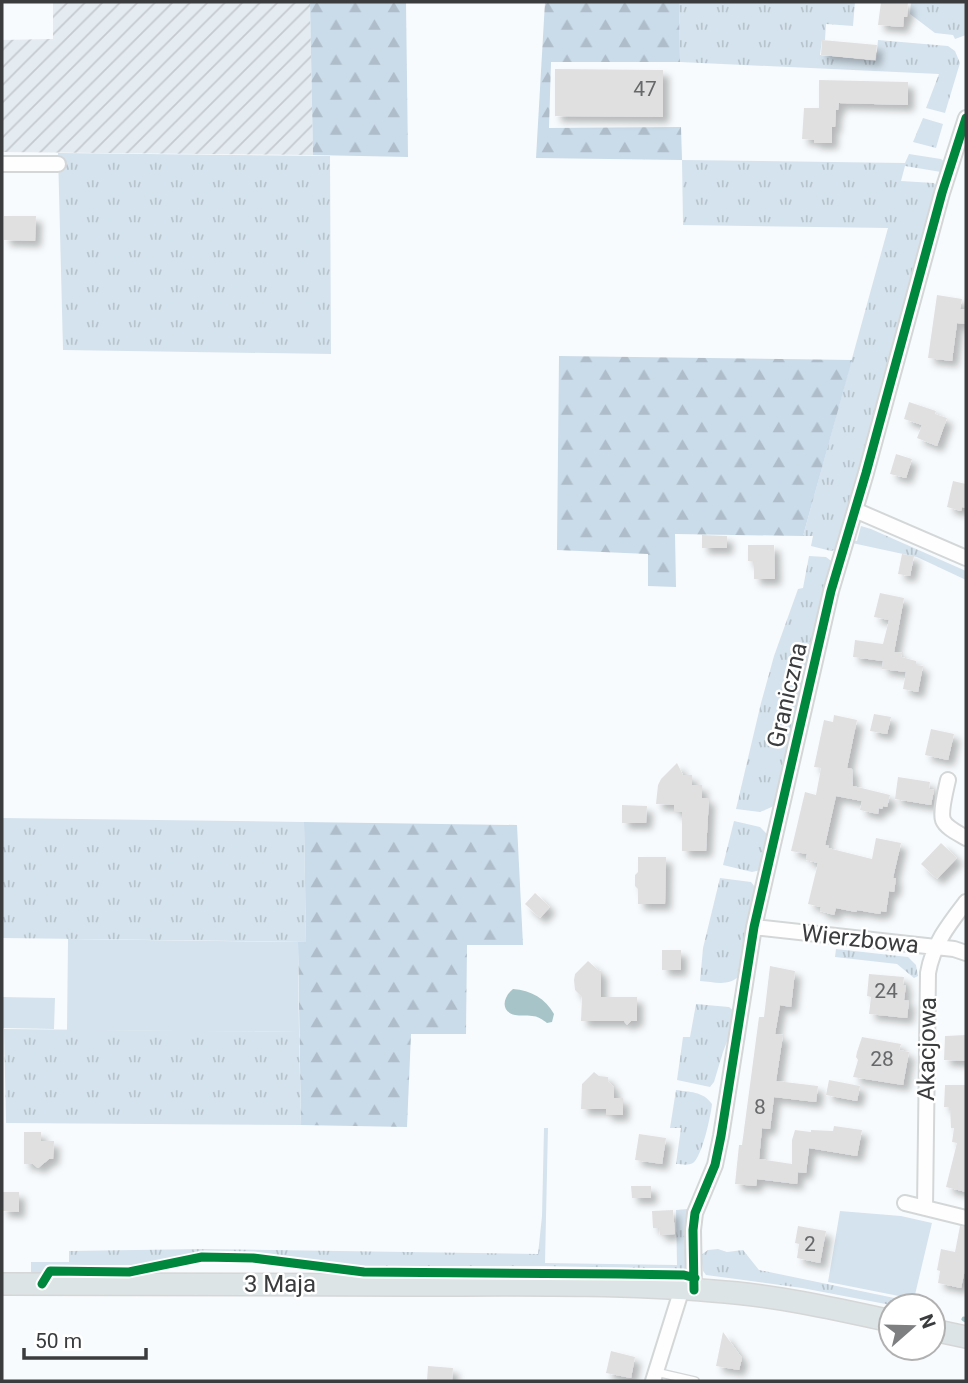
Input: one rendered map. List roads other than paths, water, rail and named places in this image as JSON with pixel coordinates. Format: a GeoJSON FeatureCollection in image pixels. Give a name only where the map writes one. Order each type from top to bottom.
{"type":"FeatureCollection","features":[{"type":"Feature","properties":{"kind":"main road","name":"3 Maja"},"geometry":{"type":"LineString","coordinates":[[2,1284],[505,1285],[687,1289],[794,1301],[877,1318]]}},
{"type":"Feature","properties":{"kind":"main road"},"geometry":{"type":"LineString","coordinates":[[947,1333],[966,1337]]}},
{"type":"Feature","properties":{"kind":"street","name":"Graniczna"},"geometry":{"type":"LineString","coordinates":[[654,1377],[679,1298],[687,1289],[697,1205],[715,1165],[754,927],[831,591],[882,415],[915,287],[960,159],[966,118]]}},
{"type":"Feature","properties":{"kind":"street"},"geometry":{"type":"LineString","coordinates":[[2,164],[58,164]]}},
{"type":"Feature","properties":{"kind":"street"},"geometry":{"type":"LineString","coordinates":[[855,510],[966,558]]}},
{"type":"Feature","properties":{"kind":"street"},"geometry":{"type":"LineString","coordinates":[[948,780],[943,819],[966,838]]}},
{"type":"Feature","properties":{"kind":"street","name":"Akacjowa"},"geometry":{"type":"LineString","coordinates":[[925,1208],[928,973],[936,947],[948,925],[966,902]]}},
{"type":"Feature","properties":{"kind":"street","name":"Wierzbowa"},"geometry":{"type":"LineString","coordinates":[[754,927],[954,949],[966,953]]}},
{"type":"Feature","properties":{"kind":"street"},"geometry":{"type":"LineString","coordinates":[[905,1203],[966,1218]]}},
{"type":"Feature","properties":{"kind":"lane"},"geometry":{"type":"LineString","coordinates":[[654,1377],[695,1381]]}}]}
